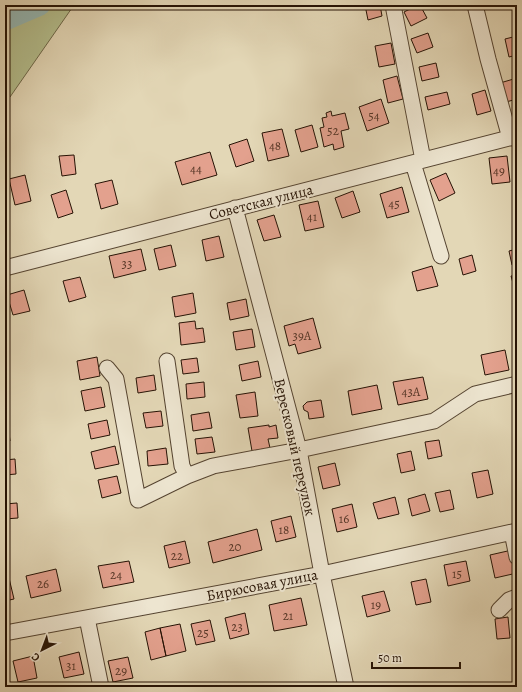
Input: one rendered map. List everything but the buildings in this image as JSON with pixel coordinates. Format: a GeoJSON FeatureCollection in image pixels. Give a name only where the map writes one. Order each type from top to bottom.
{"type":"FeatureCollection","features":[{"type":"Feature","properties":{"kind":"street"},"geometry":{"type":"LineString","coordinates":[[393,5],[418,162],[440,256]]}},
{"type":"Feature","properties":{"kind":"street"},"geometry":{"type":"LineString","coordinates":[[475,5],[488,59],[513,137]]}},
{"type":"Feature","properties":{"kind":"street","name":"Советская улица"},"geometry":{"type":"LineString","coordinates":[[5,268],[513,137]]}},
{"type":"Feature","properties":{"kind":"street","name":"Вересковый переулок"},"geometry":{"type":"LineString","coordinates":[[235,208],[299,450],[322,574],[346,687]]}},
{"type":"Feature","properties":{"kind":"street"},"geometry":{"type":"LineString","coordinates":[[167,361],[182,466],[187,476]]}},
{"type":"Feature","properties":{"kind":"street"},"geometry":{"type":"LineString","coordinates":[[107,368],[116,378],[138,500],[187,476],[213,466],[299,450],[434,421],[475,394],[517,384]]}},
{"type":"Feature","properties":{"kind":"street"},"geometry":{"type":"LineString","coordinates":[[514,531],[517,557]]}},
{"type":"Feature","properties":{"kind":"street","name":"Бирюсовая улица"},"geometry":{"type":"LineString","coordinates":[[5,633],[322,574],[514,531]]}},
{"type":"Feature","properties":{"kind":"street"},"geometry":{"type":"LineString","coordinates":[[499,610],[509,600],[517,597]]}},
{"type":"Feature","properties":{"kind":"street"},"geometry":{"type":"LineString","coordinates":[[87,618],[101,687]]}},
{"type":"Feature","properties":{"kind":"green space"},"geometry":{"type":"Polygon","coordinates":[[[5,5],[74,5],[10,97],[5,98],[5,5]]]}},
{"type":"Feature","properties":{"kind":"waterway"},"geometry":{"type":"LineString","coordinates":[[5,20],[40,5]]}}]}
